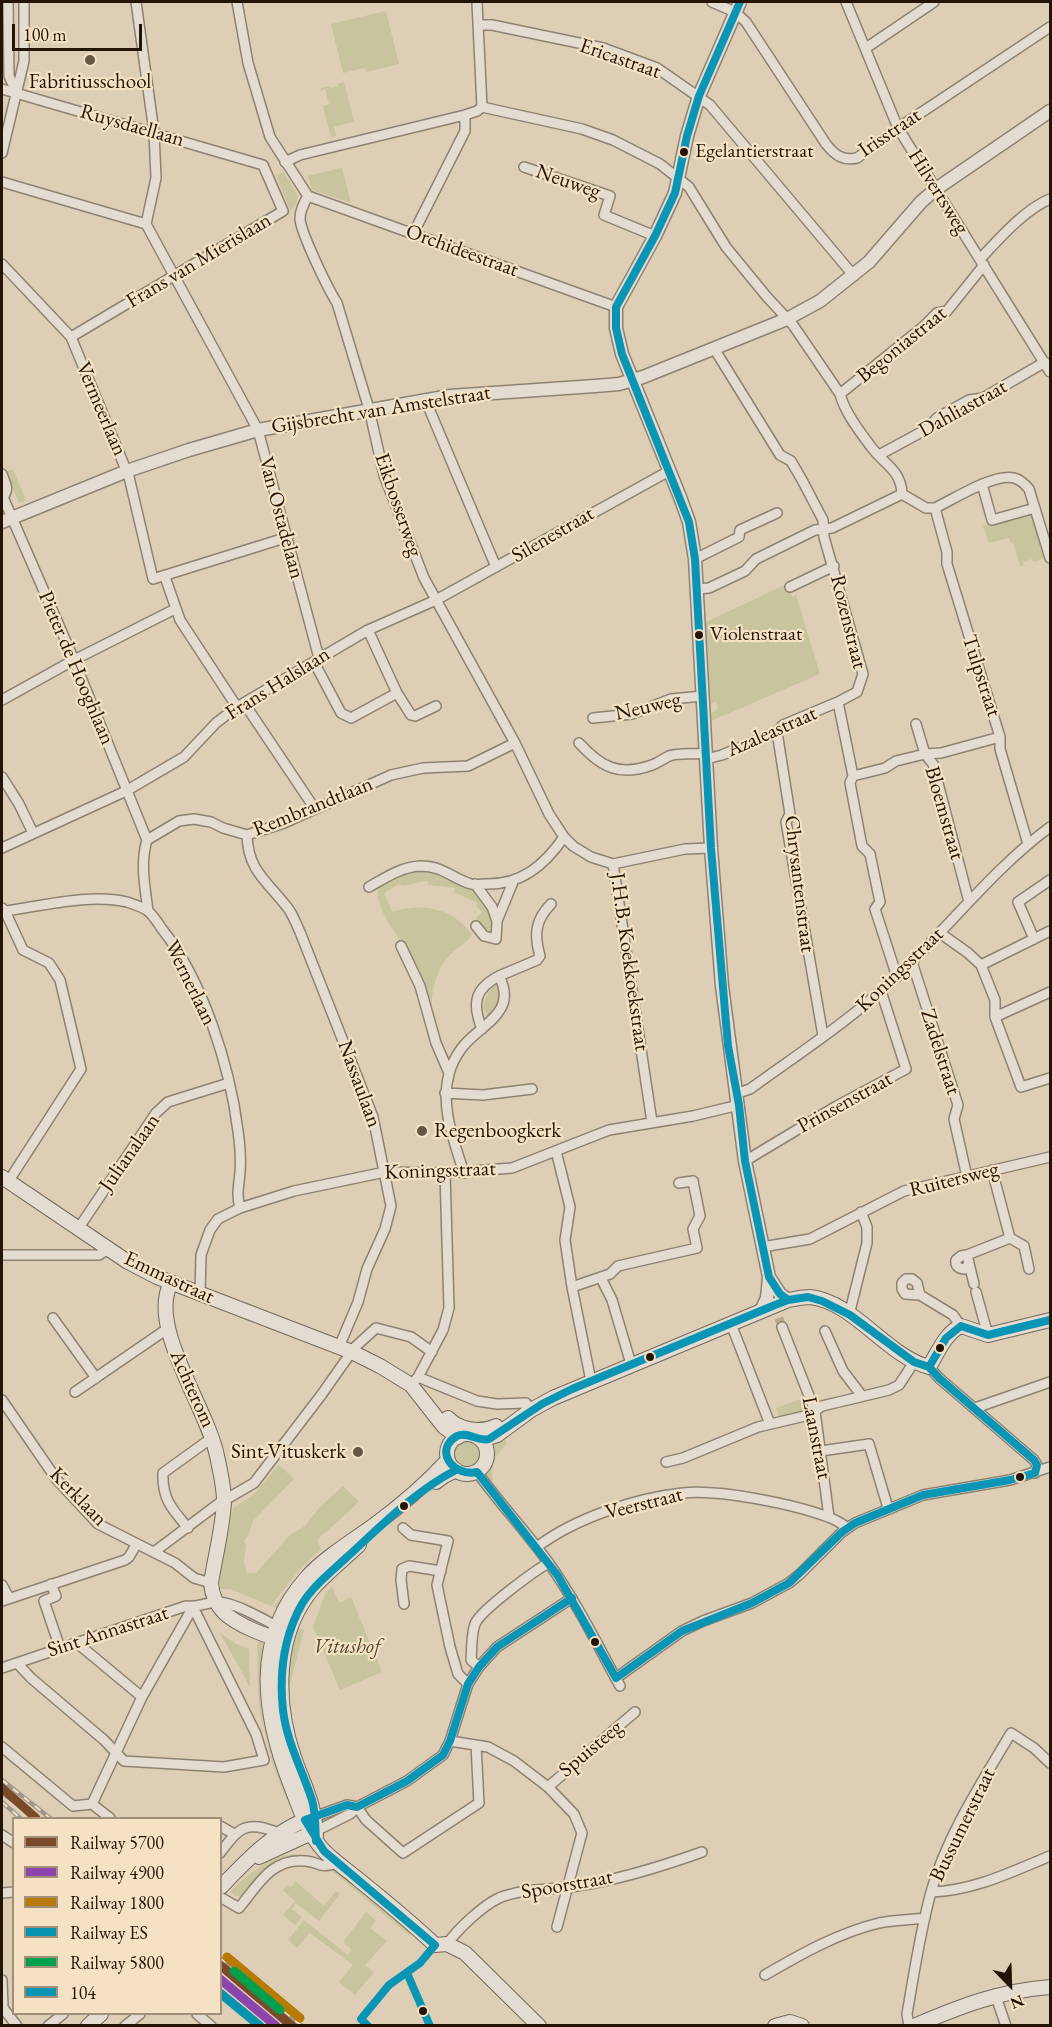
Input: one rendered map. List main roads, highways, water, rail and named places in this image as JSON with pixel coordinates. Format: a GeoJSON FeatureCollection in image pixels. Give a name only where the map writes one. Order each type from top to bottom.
{"type":"FeatureCollection","features":[{"type":"Feature","properties":{"kind":"main road","name":"Emmastraat"},"geometry":{"type":"LineString","coordinates":[[5,1180],[128,1262],[171,1283],[345,1349],[415,1381],[446,1428],[458,1437]]}},
{"type":"Feature","properties":{"kind":"main road","name":"Achterom"},"geometry":{"type":"LineString","coordinates":[[171,1283],[167,1291],[167,1329],[174,1352],[213,1437],[224,1501],[212,1595],[221,1611],[234,1622],[281,1635]]}},
{"type":"Feature","properties":{"kind":"main road"},"geometry":{"type":"LineString","coordinates":[[415,1381],[459,1428],[488,1430],[591,1381],[732,1327],[761,1311],[788,1300],[808,1297],[818,1299],[849,1315],[914,1362],[929,1367],[948,1336],[954,1329],[961,1326],[988,1335],[1050,1320]]}},
{"type":"Feature","properties":{"kind":"main road"},"geometry":{"type":"LineString","coordinates":[[481,1440],[497,1435],[531,1410]]}},
{"type":"Feature","properties":{"kind":"main road"},"geometry":{"type":"LineString","coordinates":[[469,1435],[481,1440],[487,1457],[484,1465],[477,1472],[467,1474],[452,1465],[448,1447],[458,1437],[469,1435]]}},
{"type":"Feature","properties":{"kind":"main road"},"geometry":{"type":"LineString","coordinates":[[452,1465],[323,1562],[307,1578],[291,1600],[281,1635],[283,1711],[293,1755],[312,1801],[310,1818],[315,1835],[324,1851],[441,1944],[465,1953],[539,2025]]}},
{"type":"Feature","properties":{"kind":"main road"},"geometry":{"type":"LineString","coordinates":[[222,1886],[259,1849],[279,1833],[310,1818]]}},
{"type":"Feature","properties":{"kind":"main road"},"geometry":{"type":"LineString","coordinates":[[244,1865],[275,1848],[315,1835]]}},
{"type":"Feature","properties":{"kind":"main road"},"geometry":{"type":"LineString","coordinates":[[914,2025],[995,1995],[1022,1989],[1050,1988]]}},
{"type":"Feature","properties":{"kind":"main road"},"geometry":{"type":"LineString","coordinates":[[775,2025],[790,2022],[802,2025]]}},
{"type":"Feature","properties":{"kind":"tunnel"},"geometry":{"type":"LineString","coordinates":[[779,1318],[782,1327]]}},
{"type":"Feature","properties":{"kind":"railway"},"geometry":{"type":"LineString","coordinates":[[2,1780],[49,1817]]}},
{"type":"Feature","properties":{"kind":"railway"},"geometry":{"type":"LineString","coordinates":[[2,1793],[33,1815]]}},
{"type":"Feature","properties":{"kind":"railway"},"geometry":{"type":"LineString","coordinates":[[2,1802],[19,1817]]}},
{"type":"Feature","properties":{"kind":"railway"},"geometry":{"type":"LineString","coordinates":[[222,1960],[302,2026]]}},
{"type":"Feature","properties":{"kind":"rail line","name":"5700"},"geometry":{"type":"LineString","coordinates":[[2,1788],[35,1817]]}},
{"type":"Feature","properties":{"kind":"rail line","name":"1800"},"geometry":{"type":"LineString","coordinates":[[227,1957],[300,2018]]}},
{"type":"Feature","properties":{"kind":"rail line","name":"5700"},"geometry":{"type":"LineString","coordinates":[[222,1967],[292,2026]]}},
{"type":"Feature","properties":{"kind":"rail line","name":"5800"},"geometry":{"type":"LineString","coordinates":[[234,1971],[280,2010]]}},
{"type":"Feature","properties":{"kind":"rail line","name":"4900"},"geometry":{"type":"LineString","coordinates":[[222,1981],[276,2026]]}},
{"type":"Feature","properties":{"kind":"rail line","name":"ES"},"geometry":{"type":"LineString","coordinates":[[222,1995],[260,2026]]}},
{"type":"Feature","properties":{"kind":"place","name":"Fabritiusschool"},"geometry":{"type":"Point","coordinates":[90,60]}},
{"type":"Feature","properties":{"kind":"place","name":"Egelantierstraat"},"geometry":{"type":"Point","coordinates":[684,152]}},
{"type":"Feature","properties":{"kind":"place","name":"Violenstraat"},"geometry":{"type":"Point","coordinates":[699,635]}},
{"type":"Feature","properties":{"kind":"place","name":"Regenboogkerk"},"geometry":{"type":"Point","coordinates":[422,1131]}},
{"type":"Feature","properties":{"kind":"place","name":"Sint-Vituskerk"},"geometry":{"type":"Point","coordinates":[358,1452]}},
{"type":"Feature","properties":{"kind":"park label","name":"Vitushof"},"geometry":{"type":"Point","coordinates":[347,1647]}}]}
